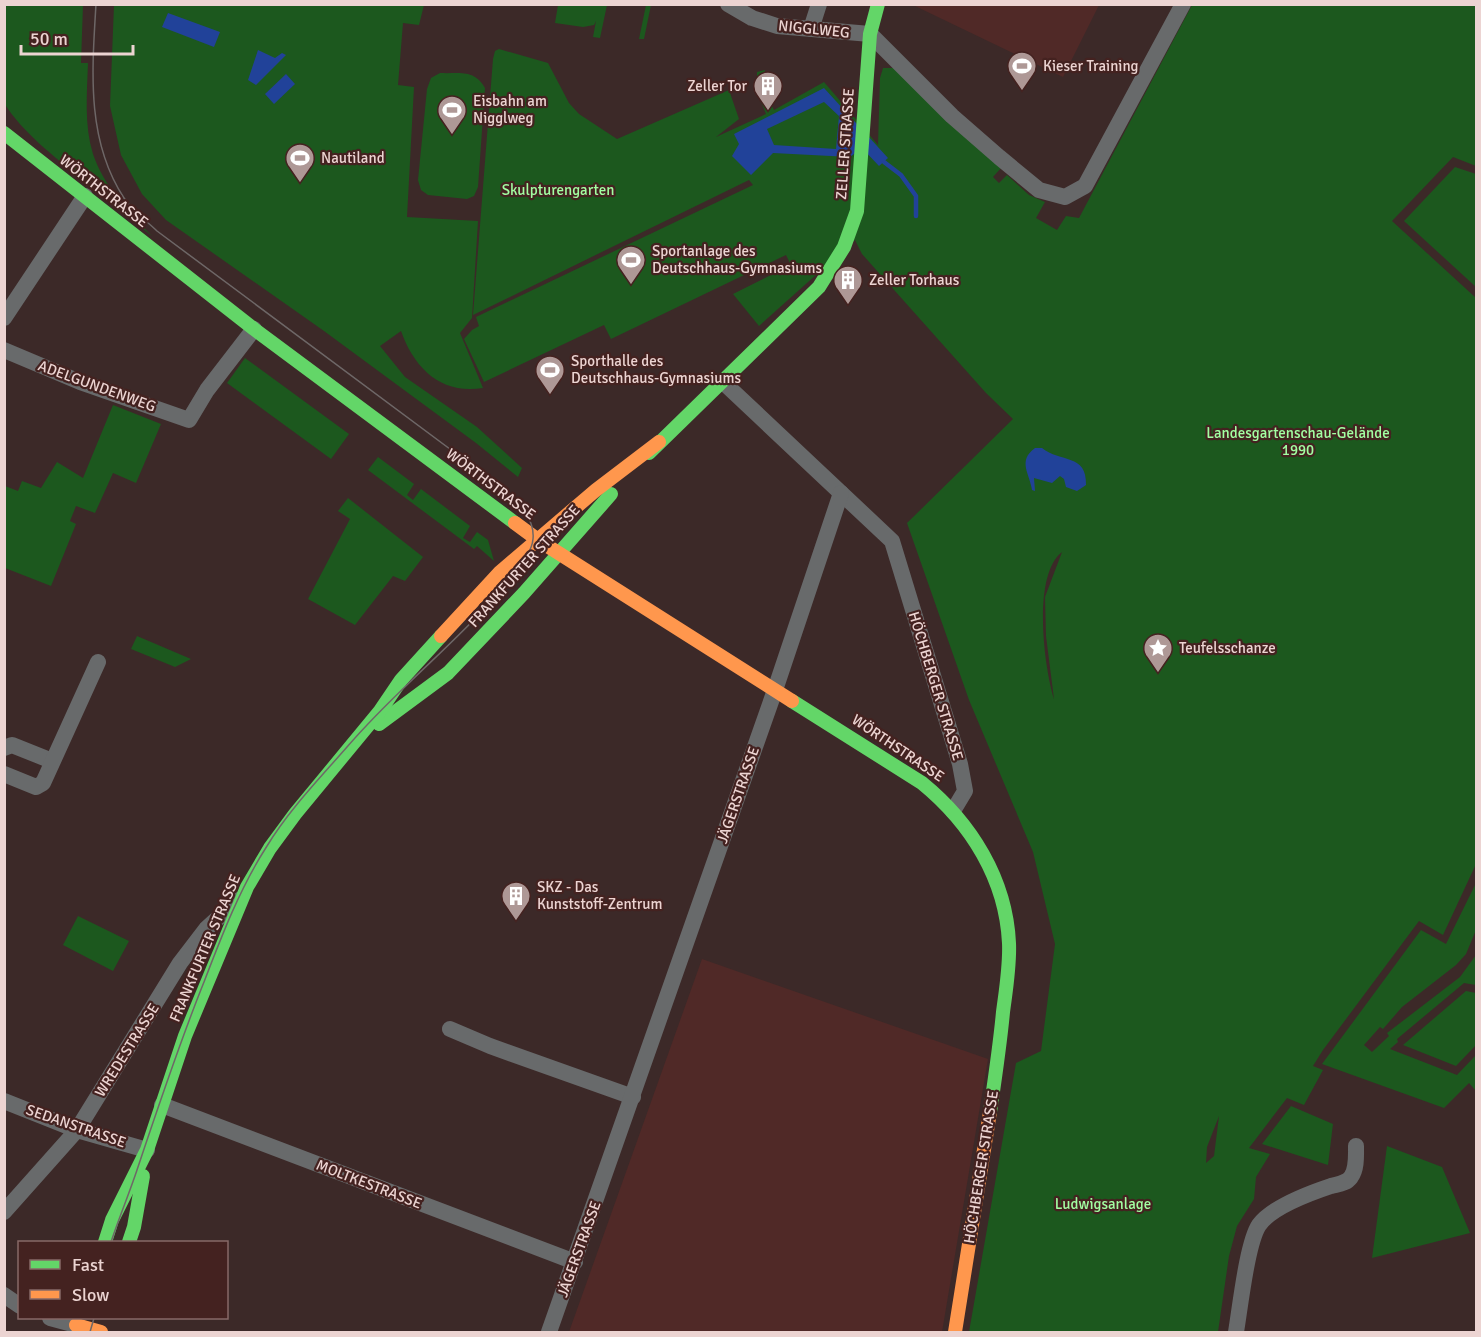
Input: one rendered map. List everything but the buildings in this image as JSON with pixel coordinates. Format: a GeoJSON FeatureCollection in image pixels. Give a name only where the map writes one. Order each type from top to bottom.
{"type":"FeatureCollection","features":[{"type":"Feature","properties":{"kind":"street","name":"NIGGLWEG"},"geometry":{"type":"LineString","coordinates":[[728,4],[752,18],[768,23],[870,34]]}},
{"type":"Feature","properties":{"kind":"street"},"geometry":{"type":"LineString","coordinates":[[811,29],[819,4]]}},
{"type":"Feature","properties":{"kind":"street","name":"ZELLER STRASSE"},"geometry":{"type":"LineString","coordinates":[[723,382],[819,287],[848,238],[857,212],[860,189],[870,34],[878,4]]}},
{"type":"Feature","properties":{"kind":"street"},"geometry":{"type":"LineString","coordinates":[[870,34],[952,116],[999,157],[1039,190],[1065,197],[1085,186],[1183,4]]}},
{"type":"Feature","properties":{"kind":"street"},"geometry":{"type":"LineString","coordinates":[[4,117],[30,154]]}},
{"type":"Feature","properties":{"kind":"street","name":"WÖRTHSTRASSE"},"geometry":{"type":"LineString","coordinates":[[4,133],[254,329],[538,540],[838,728],[922,783],[953,811]]}},
{"type":"Feature","properties":{"kind":"street","name":"WÖRTHSTRASSE"},"geometry":{"type":"LineString","coordinates":[[4,140],[30,154]]}},
{"type":"Feature","properties":{"kind":"street"},"geometry":{"type":"LineString","coordinates":[[4,318],[85,196]]}},
{"type":"Feature","properties":{"kind":"street","name":"ADELGUNDENWEG"},"geometry":{"type":"LineString","coordinates":[[4,350],[80,382],[189,420],[207,390],[254,329]]}},
{"type":"Feature","properties":{"kind":"street","name":"FRANKFURTER STRASSE"},"geometry":{"type":"LineString","coordinates":[[350,749],[383,720],[448,673],[524,593],[659,442],[723,382]]}},
{"type":"Feature","properties":{"kind":"street","name":"HÖCHBERGER STRASSE"},"geometry":{"type":"LineString","coordinates":[[723,382],[892,541],[960,764],[965,791],[953,811],[975,839],[989,864],[1002,903],[1010,960],[998,1061],[955,1332]]}},
{"type":"Feature","properties":{"kind":"street","name":"FRANKFURTER STRASSE"},"geometry":{"type":"LineString","coordinates":[[105,1241],[112,1220],[147,1150],[185,1036],[247,887],[270,848],[295,813],[380,711],[401,680],[500,573],[596,490],[659,442]]}},
{"type":"Feature","properties":{"kind":"street","name":"JÄGERSTRASSE"},"geometry":{"type":"LineString","coordinates":[[549,1332],[775,690],[841,493]]}},
{"type":"Feature","properties":{"kind":"street"},"geometry":{"type":"LineString","coordinates":[[4,774],[36,787],[43,783],[98,662]]}},
{"type":"Feature","properties":{"kind":"street"},"geometry":{"type":"LineString","coordinates":[[4,748],[12,745],[52,761]]}},
{"type":"Feature","properties":{"kind":"street","name":"WREDESTRASSE"},"geometry":{"type":"LineString","coordinates":[[4,1212],[77,1130],[180,963],[206,929],[237,900],[247,887]]}},
{"type":"Feature","properties":{"kind":"street"},"geometry":{"type":"LineString","coordinates":[[450,1029],[490,1046],[633,1097]]}},
{"type":"Feature","properties":{"kind":"street","name":"SEDANSTRASSE"},"geometry":{"type":"LineString","coordinates":[[4,1101],[77,1130],[147,1150]]}},
{"type":"Feature","properties":{"kind":"street","name":"MOLTKESTRASSE"},"geometry":{"type":"LineString","coordinates":[[162,1106],[575,1262]]}},
{"type":"Feature","properties":{"kind":"street"},"geometry":{"type":"LineString","coordinates":[[1236,1332],[1252,1241],[1260,1225],[1266,1218],[1296,1200],[1343,1183],[1350,1178],[1355,1165],[1356,1146]]}},
{"type":"Feature","properties":{"kind":"street","name":"FRANKFURTER STRASSE"},"geometry":{"type":"LineString","coordinates":[[129,1241],[134,1227],[147,1150]]}},
{"type":"Feature","properties":{"kind":"street"},"geometry":{"type":"LineString","coordinates":[[4,1295],[18,1305]]}},
{"type":"Feature","properties":{"kind":"street"},"geometry":{"type":"LineString","coordinates":[[56,1319],[103,1329]]}},
{"type":"Feature","properties":{"kind":"shaded area"},"geometry":{"type":"Polygon","coordinates":[[[913,5],[1099,5],[1063,77],[913,5]]]}},
{"type":"Feature","properties":{"kind":"shaded area"},"geometry":{"type":"Polygon","coordinates":[[[702,959],[988,1059],[942,1332],[569,1332],[702,959]]]}},
{"type":"Feature","properties":{"kind":"green space"},"geometry":{"type":"Polygon","coordinates":[[[4,5],[83,5],[81,63],[88,63],[87,120],[93,154],[110,188],[152,236],[39,143],[4,103],[4,5]]]}},
{"type":"Feature","properties":{"kind":"green space","name":"Nautiland"},"geometry":{"type":"Polygon","coordinates":[[[114,5],[424,5],[419,25],[403,23],[398,85],[414,87],[407,217],[478,221],[472,318],[460,333],[483,388],[454,387],[431,376],[413,356],[401,331],[380,346],[405,377],[477,427],[522,468],[518,477],[476,443],[324,331],[166,220],[142,194],[121,155],[110,106],[114,5]]]}},
{"type":"Feature","properties":{"kind":"green space"},"geometry":{"type":"Polygon","coordinates":[[[558,5],[607,5],[600,38],[593,37],[596,21],[594,25],[583,27],[555,23],[558,5]]]}},
{"type":"Feature","properties":{"kind":"green space"},"geometry":{"type":"Polygon","coordinates":[[[646,5],[651,5],[644,39],[639,39],[646,5]]]}},
{"type":"Feature","properties":{"kind":"green space"},"geometry":{"type":"Polygon","coordinates":[[[1192,5],[1476,5],[1476,166],[1453,157],[1392,221],[1476,298],[1476,864],[1443,935],[1419,921],[1313,1066],[1323,1070],[1304,1105],[1287,1098],[1249,1148],[1270,1154],[1256,1177],[1254,1199],[1237,1226],[1229,1256],[1218,1332],[969,1332],[1016,1063],[1041,1051],[1055,944],[1033,852],[969,700],[907,523],[1013,419],[986,393],[862,254],[855,240],[759,326],[733,294],[791,265],[786,255],[611,339],[604,325],[484,382],[464,339],[479,326],[476,317],[753,185],[749,180],[473,315],[493,59],[495,51],[499,49],[548,63],[569,103],[579,114],[617,139],[729,90],[739,119],[716,137],[766,114],[757,92],[757,72],[765,70],[763,89],[774,110],[824,82],[878,145],[880,78],[883,68],[894,68],[1001,168],[993,177],[999,183],[1007,175],[1029,195],[1045,202],[1036,218],[1057,230],[1066,216],[1079,218],[1192,5]],[[1062,552],[1053,564],[1047,580],[1044,600],[1044,644],[1054,699],[1046,636],[1045,597],[1062,552]],[[1219,1116],[1207,1147],[1206,1163],[1214,1156],[1219,1116]]]}},
{"type":"Feature","properties":{"kind":"green space","name":"Eisbahn am Nigglweg"},"geometry":{"type":"Polygon","coordinates":[[[440,73],[471,75],[485,88],[478,187],[474,196],[467,199],[428,195],[421,190],[418,180],[427,89],[431,78],[440,73]]]}},
{"type":"Feature","properties":{"kind":"green space"},"geometry":{"type":"Polygon","coordinates":[[[1455,167],[1476,174],[1476,287],[1404,221],[1455,167]]]}},
{"type":"Feature","properties":{"kind":"green space"},"geometry":{"type":"Polygon","coordinates":[[[245,358],[349,434],[331,459],[227,383],[245,358]]]}},
{"type":"Feature","properties":{"kind":"green space"},"geometry":{"type":"Polygon","coordinates":[[[113,405],[161,424],[136,483],[113,473],[95,513],[76,506],[70,521],[76,524],[51,586],[5,568],[5,486],[18,491],[22,481],[41,488],[57,462],[83,478],[113,405]]]}},
{"type":"Feature","properties":{"kind":"green space"},"geometry":{"type":"Polygon","coordinates":[[[378,457],[414,484],[407,495],[413,500],[421,489],[470,526],[463,538],[470,542],[477,532],[488,540],[494,561],[477,546],[474,549],[368,470],[378,457]]]}},
{"type":"Feature","properties":{"kind":"green space"},"geometry":{"type":"Polygon","coordinates":[[[348,498],[423,557],[405,581],[393,576],[355,625],[308,599],[350,519],[338,511],[348,498]]]}},
{"type":"Feature","properties":{"kind":"green space"},"geometry":{"type":"Polygon","coordinates":[[[137,636],[191,659],[175,667],[131,649],[137,636]]]}},
{"type":"Feature","properties":{"kind":"green space"},"geometry":{"type":"Polygon","coordinates":[[[1476,883],[1476,930],[1466,954],[1456,965],[1402,1007],[1383,1029],[1380,1027],[1364,1045],[1372,1052],[1389,1036],[1387,1033],[1460,977],[1476,955],[1476,985],[1464,983],[1397,1039],[1398,1042],[1390,1049],[1457,1075],[1476,1055],[1476,1091],[1469,1083],[1444,1108],[1322,1064],[1421,930],[1446,944],[1476,883]]]}},
{"type":"Feature","properties":{"kind":"green space"},"geometry":{"type":"Polygon","coordinates":[[[78,916],[129,941],[113,971],[63,945],[78,916]]]}},
{"type":"Feature","properties":{"kind":"green space"},"geometry":{"type":"Polygon","coordinates":[[[1466,991],[1476,993],[1476,1045],[1456,1066],[1403,1045],[1466,991]]]}},
{"type":"Feature","properties":{"kind":"green space"},"geometry":{"type":"Polygon","coordinates":[[[1291,1106],[1333,1124],[1328,1165],[1262,1144],[1291,1106]]]}},
{"type":"Feature","properties":{"kind":"green space"},"geometry":{"type":"Polygon","coordinates":[[[1387,1146],[1442,1167],[1470,1233],[1372,1258],[1387,1146]]]}},
{"type":"Feature","properties":{"kind":"water"},"geometry":{"type":"Polygon","coordinates":[[[168,13],[220,32],[214,47],[162,27],[168,13]]]}},
{"type":"Feature","properties":{"kind":"water"},"geometry":{"type":"Polygon","coordinates":[[[258,50],[275,58],[282,53],[286,55],[256,85],[248,80],[258,50]]]}},
{"type":"Feature","properties":{"kind":"water"},"geometry":{"type":"Polygon","coordinates":[[[286,74],[295,84],[274,104],[265,94],[286,74]]]}},
{"type":"Feature","properties":{"kind":"water"},"geometry":{"type":"Polygon","coordinates":[[[824,88],[888,158],[879,166],[862,148],[850,157],[773,153],[751,175],[732,156],[739,144],[734,134],[824,88]],[[824,102],[767,129],[774,145],[836,149],[839,116],[824,102]]]}},
{"type":"Feature","properties":{"kind":"water"},"geometry":{"type":"Polygon","coordinates":[[[1035,448],[1042,448],[1049,453],[1077,463],[1085,475],[1086,485],[1077,491],[1066,487],[1064,479],[1060,476],[1052,483],[1034,478],[1035,491],[1032,490],[1026,463],[1035,448]]]}},
{"type":"Feature","properties":{"kind":"waterway"},"geometry":{"type":"LineString","coordinates":[[884,162],[901,175],[916,196],[916,216]]}},
{"type":"Feature","properties":{"kind":"tram line"},"geometry":{"type":"LineString","coordinates":[[96,4],[93,80],[97,129],[112,176],[127,203],[157,231],[505,490],[525,512],[533,532],[528,554],[517,572],[460,634],[355,738],[295,807],[257,862],[232,912],[195,1005],[111,1241]]}},
{"type":"Feature","properties":{"kind":"tram line"},"geometry":{"type":"LineString","coordinates":[[90,1332],[94,1319]]}},
{"type":"Feature","properties":{"kind":"traffic: fast"},"geometry":{"type":"LineString","coordinates":[[649,453],[819,287],[844,247],[857,211],[870,34],[878,4]]}},
{"type":"Feature","properties":{"kind":"traffic: fast"},"geometry":{"type":"LineString","coordinates":[[4,133],[254,329],[515,523]]}},
{"type":"Feature","properties":{"kind":"traffic: fast"},"geometry":{"type":"LineString","coordinates":[[379,724],[448,673],[524,593],[611,494]]}},
{"type":"Feature","properties":{"kind":"traffic: fast"},"geometry":{"type":"LineString","coordinates":[[105,1241],[112,1220],[147,1150],[185,1036],[247,887],[270,848],[295,814],[380,711],[401,680],[441,636]]}},
{"type":"Feature","properties":{"kind":"traffic: fast"},"geometry":{"type":"LineString","coordinates":[[792,701],[922,783],[956,816],[983,854],[1001,897],[1009,943],[1008,969],[990,1112]]}},
{"type":"Feature","properties":{"kind":"traffic: fast"},"geometry":{"type":"LineString","coordinates":[[129,1241],[143,1176]]}},
{"type":"Feature","properties":{"kind":"traffic: slow"},"geometry":{"type":"LineString","coordinates":[[441,636],[500,572],[596,490],[659,442]]}},
{"type":"Feature","properties":{"kind":"traffic: slow"},"geometry":{"type":"LineString","coordinates":[[515,523],[538,540],[792,701]]}},
{"type":"Feature","properties":{"kind":"traffic: slow"},"geometry":{"type":"LineString","coordinates":[[955,1332],[990,1112]]}},
{"type":"Feature","properties":{"kind":"traffic: slow"},"geometry":{"type":"LineString","coordinates":[[76,1325],[101,1332]]}},
{"type":"Feature","properties":{"kind":"place","name":"Kieser Training"},"geometry":{"type":"Point","coordinates":[1022,92]}},
{"type":"Feature","properties":{"kind":"place","name":"Zeller Tor"},"geometry":{"type":"Point","coordinates":[768,112]}},
{"type":"Feature","properties":{"kind":"place","name":"Eisbahn am Nigglweg"},"geometry":{"type":"Point","coordinates":[452,136]}},
{"type":"Feature","properties":{"kind":"place","name":"Nautiland"},"geometry":{"type":"Point","coordinates":[300,184]}},
{"type":"Feature","properties":{"kind":"place","name":"Sportanlage des Deutschhaus-Gymnasiums"},"geometry":{"type":"Point","coordinates":[631,286]}},
{"type":"Feature","properties":{"kind":"place","name":"Zeller Torhaus"},"geometry":{"type":"Point","coordinates":[848,306]}},
{"type":"Feature","properties":{"kind":"place","name":"Sporthalle des Deutschhaus-Gymnasiums"},"geometry":{"type":"Point","coordinates":[550,396]}},
{"type":"Feature","properties":{"kind":"place","name":"Teufelsschanze"},"geometry":{"type":"Point","coordinates":[1158,674]}},
{"type":"Feature","properties":{"kind":"place","name":"SKZ - Das Kunststoff-Zentrum"},"geometry":{"type":"Point","coordinates":[516,922]}},
{"type":"Feature","properties":{"kind":"park label","name":"Skulpturengarten"},"geometry":{"type":"Point","coordinates":[558,190]}},
{"type":"Feature","properties":{"kind":"park label","name":"Landesgartenschau-Gelände 1990"},"geometry":{"type":"Point","coordinates":[1298,442]}},
{"type":"Feature","properties":{"kind":"park label","name":"Ludwigsanlage"},"geometry":{"type":"Point","coordinates":[1103,1204]}}]}
